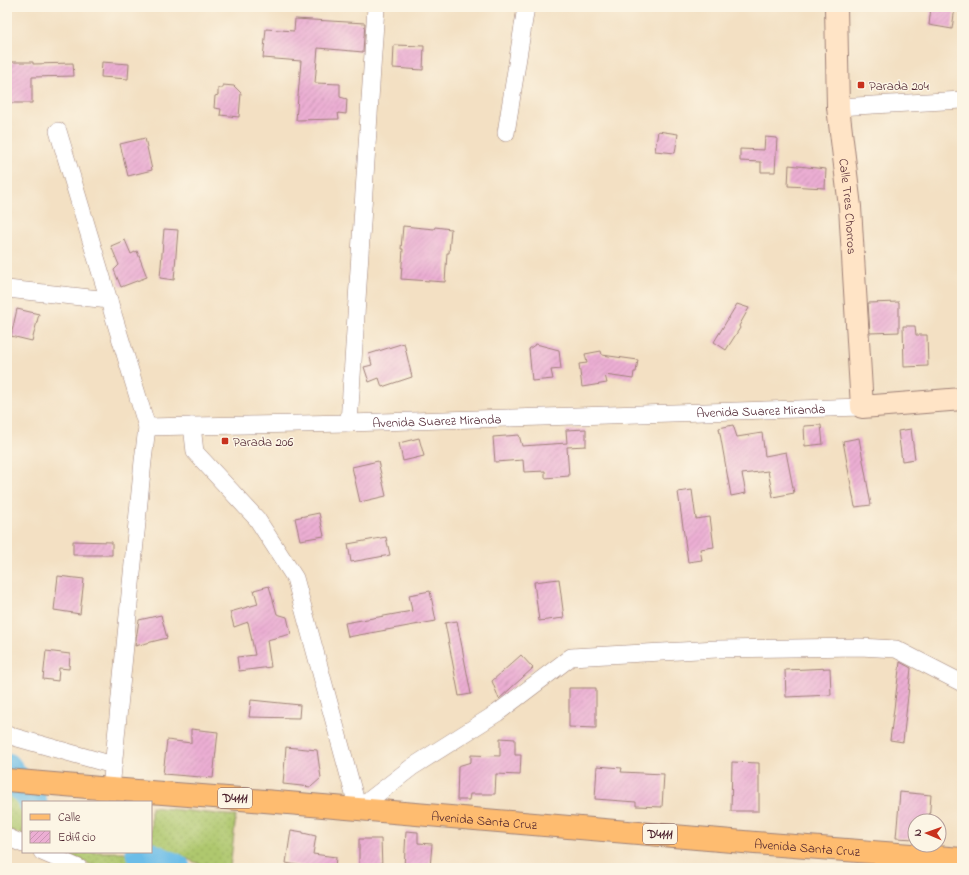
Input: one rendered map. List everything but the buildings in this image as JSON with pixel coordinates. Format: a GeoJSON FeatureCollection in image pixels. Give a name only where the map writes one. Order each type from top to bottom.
{"type":"FeatureCollection","features":[{"type":"Feature","properties":{"kind":"main road","name":"Calle Tres Chorros"},"geometry":{"type":"LineString","coordinates":[[836,7],[838,107],[850,207],[862,407]]}},
{"type":"Feature","properties":{"kind":"main road","name":"Avenida Suarez Miranda"},"geometry":{"type":"LineString","coordinates":[[862,407],[962,399]]}},
{"type":"Feature","properties":{"kind":"main road","name":"Avenida Santa Cruz"},"geometry":{"type":"LineString","coordinates":[[7,780],[962,858]]}},
{"type":"Feature","properties":{"kind":"street"},"geometry":{"type":"LineString","coordinates":[[349,423],[376,7]]}},
{"type":"Feature","properties":{"kind":"street"},"geometry":{"type":"LineString","coordinates":[[506,134],[526,7]]}},
{"type":"Feature","properties":{"kind":"street"},"geometry":{"type":"LineString","coordinates":[[838,107],[962,100]]}},
{"type":"Feature","properties":{"kind":"street"},"geometry":{"type":"LineString","coordinates":[[58,130],[147,427],[111,789]]}},
{"type":"Feature","properties":{"kind":"street"},"geometry":{"type":"LineString","coordinates":[[7,289],[109,300]]}},
{"type":"Feature","properties":{"kind":"street","name":"Avenida Suarez Miranda"},"geometry":{"type":"LineString","coordinates":[[147,427],[349,423],[862,407]]}},
{"type":"Feature","properties":{"kind":"street"},"geometry":{"type":"LineString","coordinates":[[192,426],[195,452],[257,519],[296,578],[358,809],[412,768],[497,714],[571,657],[717,649],[860,647],[896,649],[962,683]]}},
{"type":"Feature","properties":{"kind":"street"},"geometry":{"type":"LineString","coordinates":[[7,735],[113,765]]}},
{"type":"Feature","properties":{"kind":"street"},"geometry":{"type":"LineString","coordinates":[[7,837],[22,844]]}},
{"type":"Feature","properties":{"kind":"street"},"geometry":{"type":"LineString","coordinates":[[44,853],[79,868]]}},
{"type":"Feature","properties":{"kind":"green space"},"geometry":{"type":"Polygon","coordinates":[[[7,794],[22,795],[24,801],[22,801],[22,835],[7,829],[7,794]]]}},
{"type":"Feature","properties":{"kind":"green space"},"geometry":{"type":"Polygon","coordinates":[[[152,807],[236,816],[230,868],[208,868],[152,843],[152,807]]]}},
{"type":"Feature","properties":{"kind":"green space"},"geometry":{"type":"Polygon","coordinates":[[[63,853],[126,853],[159,868],[99,868],[63,853]]]}},
{"type":"Feature","properties":{"kind":"waterway"},"geometry":{"type":"LineString","coordinates":[[7,767],[32,801]]}},
{"type":"Feature","properties":{"kind":"waterway"},"geometry":{"type":"LineString","coordinates":[[142,853],[176,868]]}},
{"type":"Feature","properties":{"kind":"place","name":"Parada 204"},"geometry":{"type":"Point","coordinates":[861,85]}},
{"type":"Feature","properties":{"kind":"place","name":"Parada 206"},"geometry":{"type":"Point","coordinates":[225,441]}}]}
